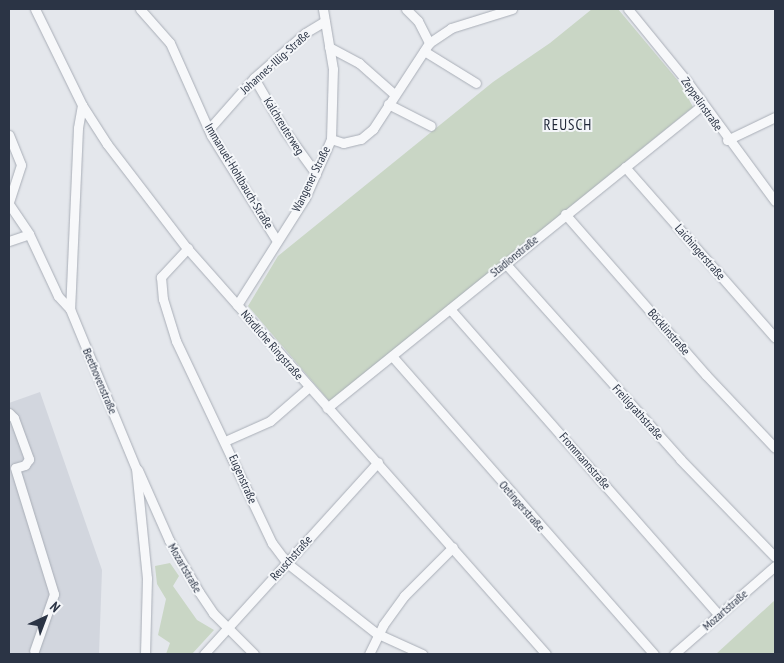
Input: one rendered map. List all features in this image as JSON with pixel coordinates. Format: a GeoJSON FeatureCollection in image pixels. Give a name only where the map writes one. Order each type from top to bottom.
{"type":"FeatureCollection","features":[{"type":"Feature","properties":{"kind":"street","name":"Nördliche Ringstraße"},"geometry":{"type":"LineString","coordinates":[[35,9],[82,105],[108,144],[188,248],[327,408],[378,462],[546,654]]}},
{"type":"Feature","properties":{"kind":"street","name":"Immanuel-Hohlbauch-Straße"},"geometry":{"type":"LineString","coordinates":[[140,9],[170,44],[208,129],[278,241]]}},
{"type":"Feature","properties":{"kind":"street","name":"Wangener Straße"},"geometry":{"type":"LineString","coordinates":[[238,305],[278,241],[316,174],[331,139],[333,75],[323,9]]}},
{"type":"Feature","properties":{"kind":"street"},"geometry":{"type":"LineString","coordinates":[[406,9],[418,21],[427,47],[476,83]]}},
{"type":"Feature","properties":{"kind":"street"},"geometry":{"type":"LineString","coordinates":[[331,139],[342,143],[361,139],[373,128],[427,47],[451,28],[512,9]]}},
{"type":"Feature","properties":{"kind":"street","name":"Zeppelinstraße"},"geometry":{"type":"LineString","coordinates":[[628,9],[775,201]]}},
{"type":"Feature","properties":{"kind":"street","name":"Johannes-Illig-Straße"},"geometry":{"type":"LineString","coordinates":[[208,129],[254,78],[305,33],[324,22]]}},
{"type":"Feature","properties":{"kind":"street"},"geometry":{"type":"LineString","coordinates":[[329,47],[359,63],[394,94]]}},
{"type":"Feature","properties":{"kind":"street","name":"Kalchreuterweg"},"geometry":{"type":"LineString","coordinates":[[254,78],[285,131],[316,174]]}},
{"type":"Feature","properties":{"kind":"street"},"geometry":{"type":"LineString","coordinates":[[388,104],[431,126]]}},
{"type":"Feature","properties":{"kind":"street","name":"Beethovenstraße"},"geometry":{"type":"LineString","coordinates":[[82,105],[78,128],[70,309],[136,468],[147,578],[146,654]]}},
{"type":"Feature","properties":{"kind":"street","name":"Stadionstraße"},"geometry":{"type":"LineString","coordinates":[[327,408],[565,214],[703,105]]}},
{"type":"Feature","properties":{"kind":"street"},"geometry":{"type":"LineString","coordinates":[[727,140],[775,117]]}},
{"type":"Feature","properties":{"kind":"street"},"geometry":{"type":"LineString","coordinates":[[9,135],[21,165],[9,203],[29,234],[58,296],[70,309]]}},
{"type":"Feature","properties":{"kind":"street","name":"Laichingerstraße"},"geometry":{"type":"LineString","coordinates":[[625,167],[775,338]]}},
{"type":"Feature","properties":{"kind":"street","name":"Böcklinstraße"},"geometry":{"type":"LineString","coordinates":[[565,214],[706,375],[775,448]]}},
{"type":"Feature","properties":{"kind":"street"},"geometry":{"type":"LineString","coordinates":[[9,241],[29,234]]}},
{"type":"Feature","properties":{"kind":"street","name":"Eugenstraße"},"geometry":{"type":"LineString","coordinates":[[188,248],[161,277],[163,299],[176,341],[272,543],[288,563],[379,634],[422,654]]}},
{"type":"Feature","properties":{"kind":"street","name":"Freiligrathstraße"},"geometry":{"type":"LineString","coordinates":[[505,263],[680,459],[775,557]]}},
{"type":"Feature","properties":{"kind":"street","name":"Frommannstraße"},"geometry":{"type":"LineString","coordinates":[[450,309],[719,615]]}},
{"type":"Feature","properties":{"kind":"street","name":"Oetingerstraße"},"geometry":{"type":"LineString","coordinates":[[392,356],[654,654]]}},
{"type":"Feature","properties":{"kind":"street"},"geometry":{"type":"LineString","coordinates":[[225,441],[270,421],[309,387]]}},
{"type":"Feature","properties":{"kind":"street"},"geometry":{"type":"LineString","coordinates":[[9,413],[14,418],[29,459],[29,462],[12,469],[54,594],[34,651]]}},
{"type":"Feature","properties":{"kind":"street","name":"Reuschstraße"},"geometry":{"type":"LineString","coordinates":[[204,654],[378,462]]}},
{"type":"Feature","properties":{"kind":"street","name":"Mozartstraße"},"geometry":{"type":"LineString","coordinates":[[136,468],[179,558],[213,613],[254,654]]}},
{"type":"Feature","properties":{"kind":"street"},"geometry":{"type":"LineString","coordinates":[[369,654],[379,634],[404,596],[453,547]]}},
{"type":"Feature","properties":{"kind":"street","name":"Mozartstraße"},"geometry":{"type":"LineString","coordinates":[[674,654],[775,566]]}},
{"type":"Feature","properties":{"kind":"shaded area"},"geometry":{"type":"Polygon","coordinates":[[[40,392],[102,570],[99,654],[9,654],[9,403],[40,392]]]}},
{"type":"Feature","properties":{"kind":"green space"},"geometry":{"type":"Polygon","coordinates":[[[592,9],[618,9],[680,83],[693,107],[330,402],[248,306],[278,256],[493,82],[550,43],[592,9]]]}},
{"type":"Feature","properties":{"kind":"green space"},"geometry":{"type":"Polygon","coordinates":[[[170,563],[179,576],[173,586],[197,620],[214,630],[192,654],[166,654],[170,643],[158,635],[166,599],[157,584],[155,566],[170,563]]]}},
{"type":"Feature","properties":{"kind":"green space"},"geometry":{"type":"Polygon","coordinates":[[[775,600],[775,654],[716,654],[775,600]]]}},
{"type":"Feature","properties":{"kind":"district","name":"REUSCH"},"geometry":{"type":"Point","coordinates":[568,125]}}]}
